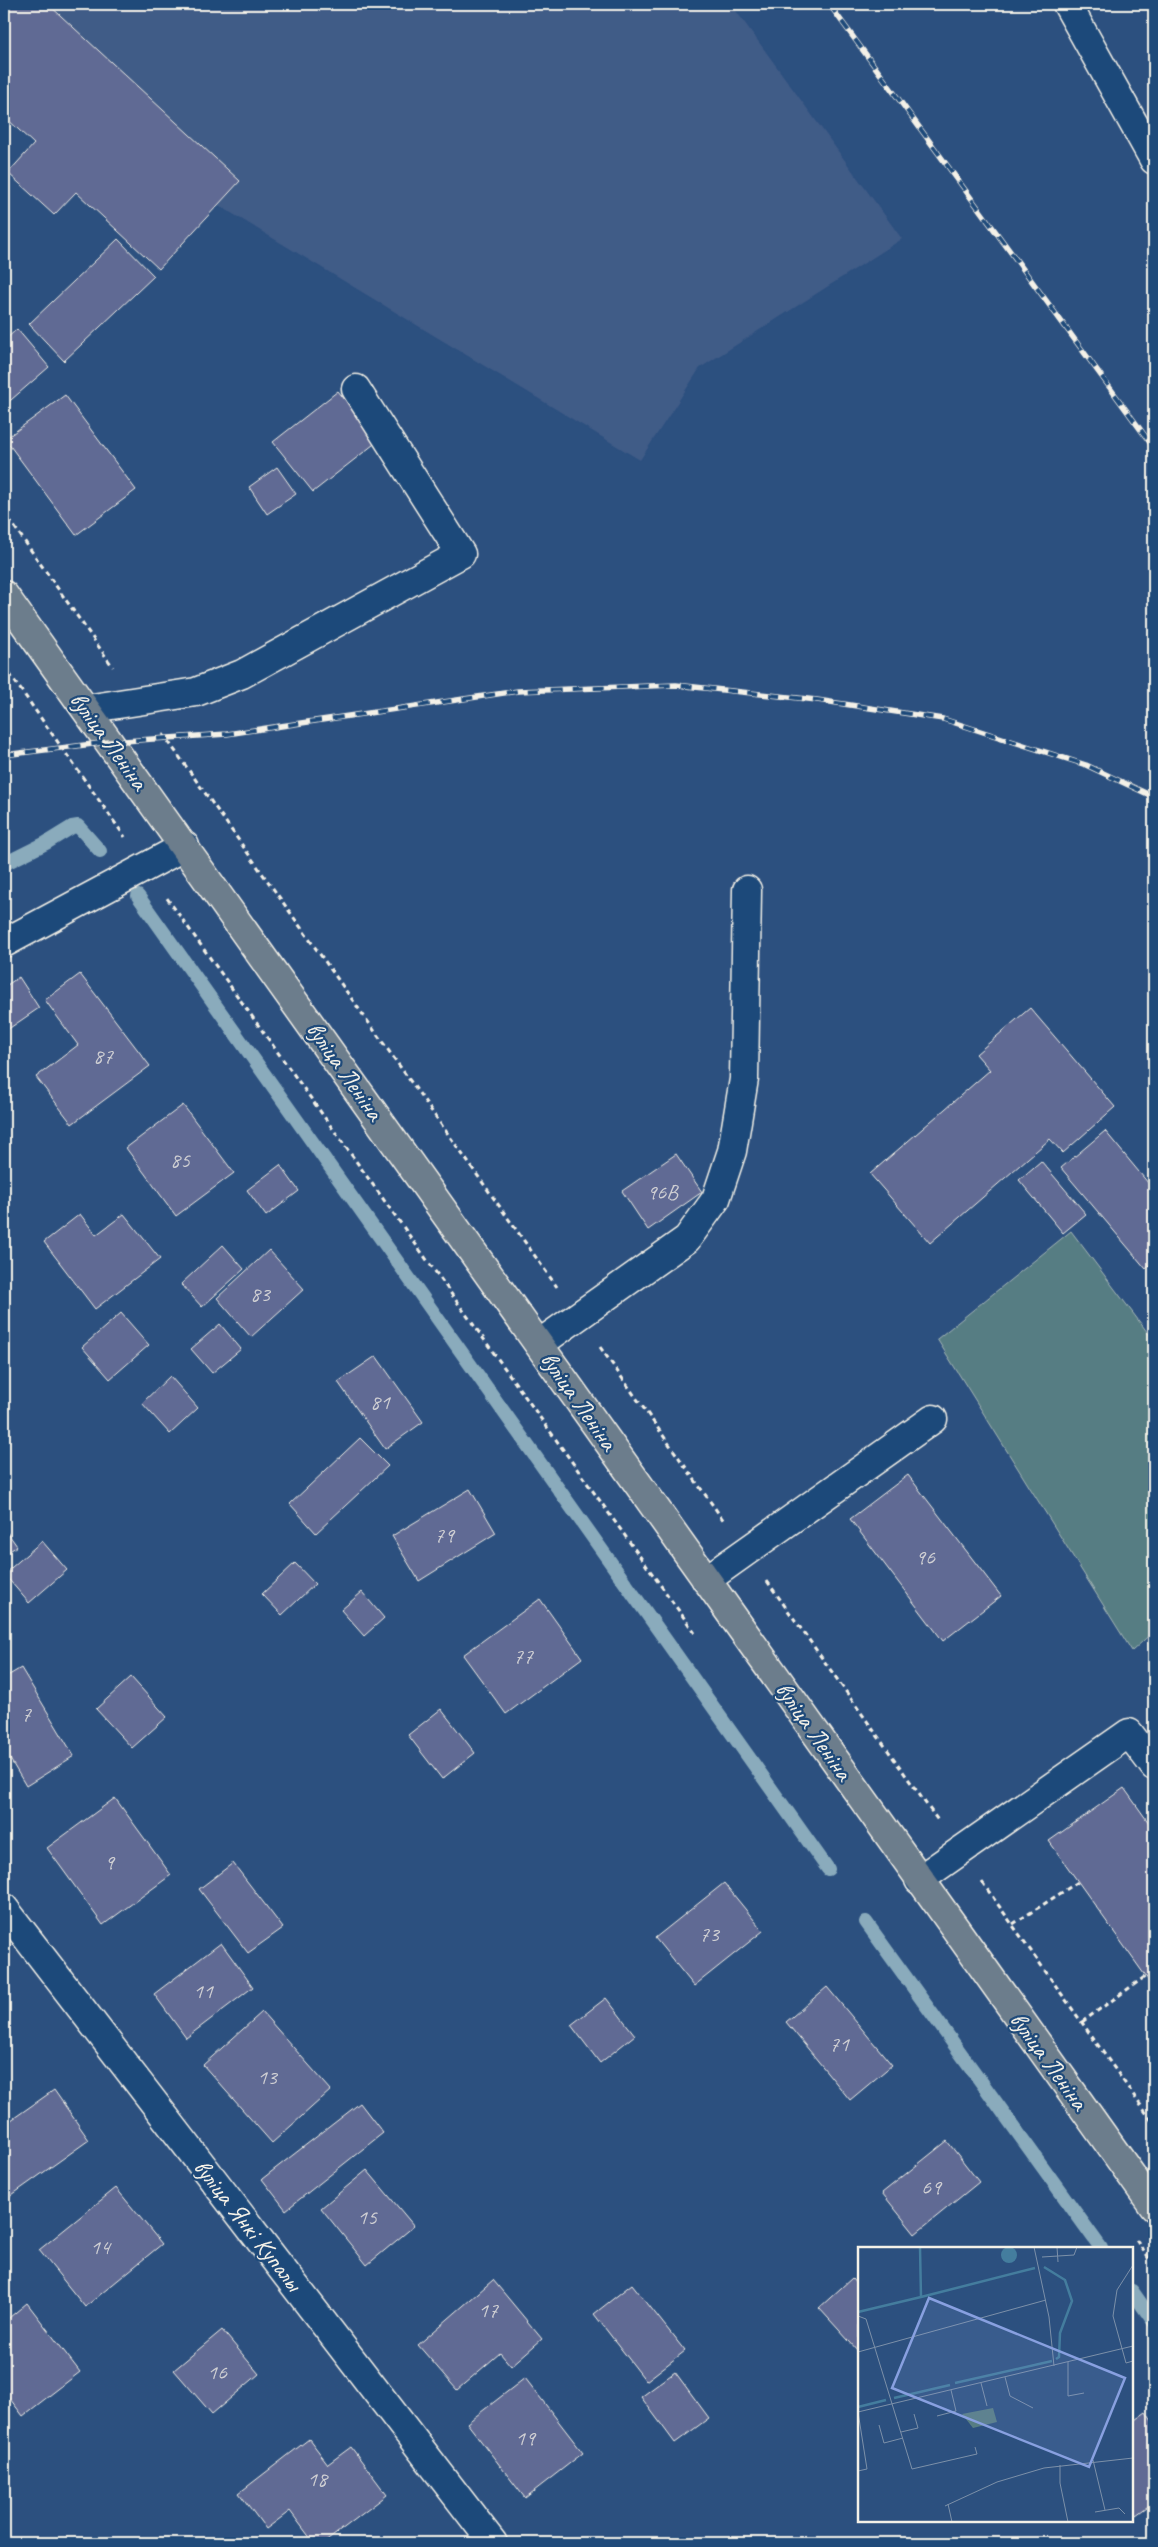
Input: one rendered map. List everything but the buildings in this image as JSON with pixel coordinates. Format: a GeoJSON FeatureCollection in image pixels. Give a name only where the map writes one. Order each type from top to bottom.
{"type":"FeatureCollection","features":[{"type":"Feature","properties":{"kind":"main road","name":"вуліца Леніна"},"geometry":{"type":"LineString","coordinates":[[4,595],[1154,2207]]}},
{"type":"Feature","properties":{"kind":"street"},"geometry":{"type":"LineString","coordinates":[[1067,4],[1154,160]]}},
{"type":"Feature","properties":{"kind":"street"},"geometry":{"type":"LineString","coordinates":[[86,709],[196,692],[242,674],[461,554],[356,389]]}},
{"type":"Feature","properties":{"kind":"street"},"geometry":{"type":"LineString","coordinates":[[4,943],[184,846]]}},
{"type":"Feature","properties":{"kind":"street"},"geometry":{"type":"LineString","coordinates":[[539,1344],[687,1239],[716,1200],[732,1151],[744,1079],[747,890]]}},
{"type":"Feature","properties":{"kind":"street"},"geometry":{"type":"LineString","coordinates":[[706,1580],[933,1419]]}},
{"type":"Feature","properties":{"kind":"street"},"geometry":{"type":"LineString","coordinates":[[919,1880],[1129,1733],[1154,1766]]}},
{"type":"Feature","properties":{"kind":"street","name":"вуліца Янкі Купалы"},"geometry":{"type":"LineString","coordinates":[[4,1908],[493,2543]]}},
{"type":"Feature","properties":{"kind":"path"},"geometry":{"type":"LineString","coordinates":[[1012,1924],[1078,1882]]}},
{"type":"Feature","properties":{"kind":"path"},"geometry":{"type":"LineString","coordinates":[[1082,2022],[1146,1976]]}},
{"type":"Feature","properties":{"kind":"shaded area"},"geometry":{"type":"Polygon","coordinates":[[[48,4],[731,4],[902,239],[700,368],[640,460],[218,205],[240,181],[48,4]]]}},
{"type":"Feature","properties":{"kind":"green space"},"geometry":{"type":"Polygon","coordinates":[[[1071,1231],[1154,1341],[1154,1631],[1132,1651],[937,1339],[1071,1231]]]}},
{"type":"Feature","properties":{"kind":"waterway"},"geometry":{"type":"LineString","coordinates":[[4,864],[46,843],[72,827],[78,826],[100,851]]}},
{"type":"Feature","properties":{"kind":"waterway"},"geometry":{"type":"LineString","coordinates":[[138,896],[828,1869]]}},
{"type":"Feature","properties":{"kind":"waterway"},"geometry":{"type":"LineString","coordinates":[[866,1922],[1100,2247]]}},
{"type":"Feature","properties":{"kind":"waterway"},"geometry":{"type":"LineString","coordinates":[[1133,2292],[1154,2322]]}},
{"type":"Feature","properties":{"kind":"railway"},"geometry":{"type":"LineString","coordinates":[[829,4],[1154,448]]}},
{"type":"Feature","properties":{"kind":"railway"},"geometry":{"type":"LineString","coordinates":[[4,755],[109,742],[227,734],[518,691],[676,685],[817,700],[943,719],[1086,765],[1154,797]]}}]}
